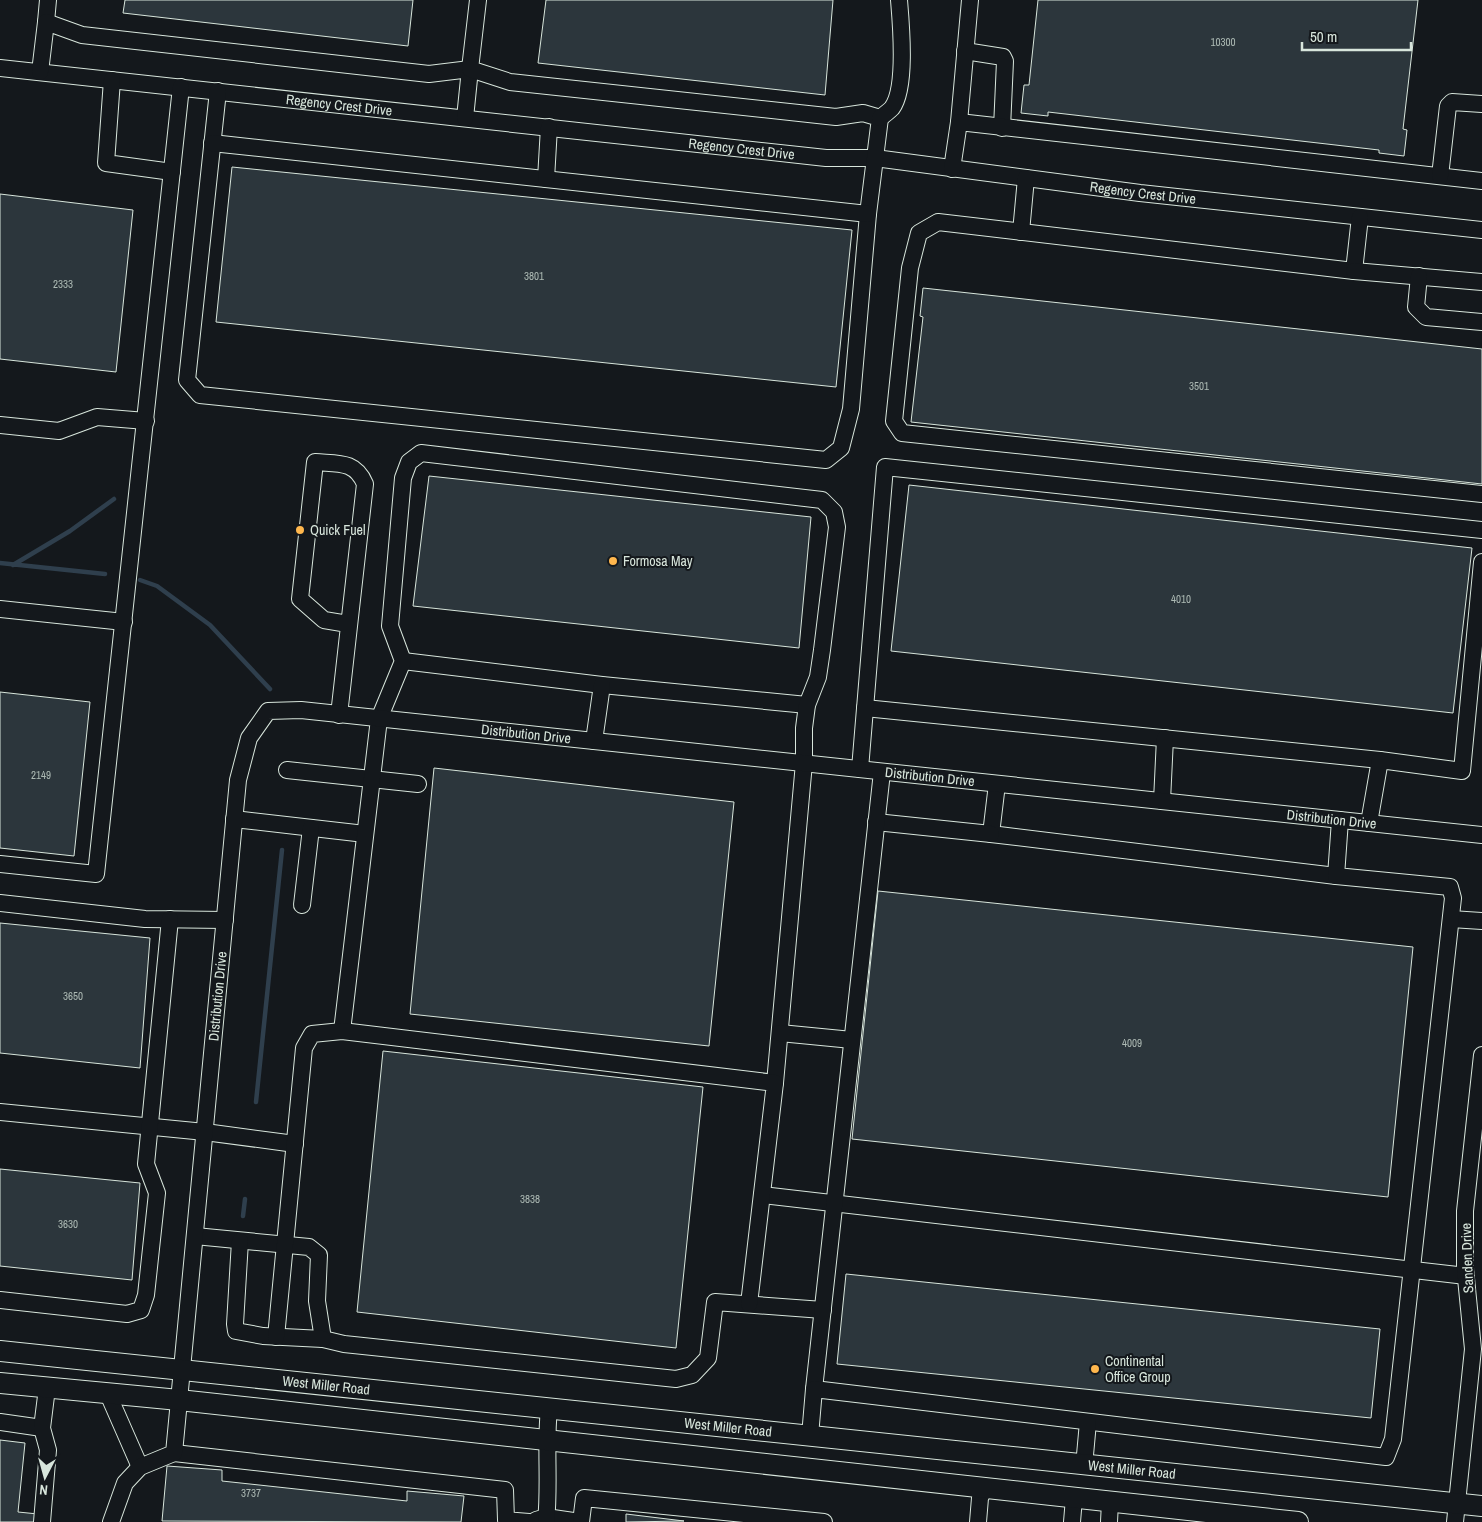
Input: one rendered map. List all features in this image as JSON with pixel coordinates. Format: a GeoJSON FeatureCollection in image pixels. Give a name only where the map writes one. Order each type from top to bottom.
{"type":"FeatureCollection","features":[{"type":"Feature","properties":{"kind":"main road","name":"West Miller Road"},"geometry":{"type":"LineString","coordinates":[[0,1351],[182,1368],[1084,1466],[1456,1512],[1482,1506]]}},
{"type":"Feature","properties":{"kind":"main road"},"geometry":{"type":"LineString","coordinates":[[0,1384],[179,1400],[806,1470],[1298,1522]]}},
{"type":"Feature","properties":{"kind":"main road"},"geometry":{"type":"LineString","coordinates":[[806,1470],[810,1436]]}},
{"type":"Feature","properties":{"kind":"main road"},"geometry":{"type":"LineString","coordinates":[[1074,1498],[1084,1466]]}},
{"type":"Feature","properties":{"kind":"street"},"geometry":{"type":"LineString","coordinates":[[40,72],[48,0]]}},
{"type":"Feature","properties":{"kind":"street"},"geometry":{"type":"LineString","coordinates":[[465,118],[478,0]]}},
{"type":"Feature","properties":{"kind":"street"},"geometry":{"type":"LineString","coordinates":[[218,91],[187,380],[200,396],[826,460],[841,448],[851,409],[874,158],[880,118],[893,107],[898,90],[903,49],[899,0]]}},
{"type":"Feature","properties":{"kind":"street"},"geometry":{"type":"LineString","coordinates":[[952,169],[959,122],[970,0]]}},
{"type":"Feature","properties":{"kind":"street"},"geometry":{"type":"LineString","coordinates":[[46,22],[82,35],[429,74],[470,69],[510,82],[836,117],[863,114],[880,118]]}},
{"type":"Feature","properties":{"kind":"street"},"geometry":{"type":"LineString","coordinates":[[965,51],[1003,57],[1005,61],[1002,128]]}},
{"type":"Feature","properties":{"kind":"street","name":"Regency Crest Drive"},"geometry":{"type":"LineString","coordinates":[[0,68],[826,158],[874,158],[1026,178],[1482,230]]}},
{"type":"Feature","properties":{"kind":"street"},"geometry":{"type":"LineString","coordinates":[[112,80],[106,162],[172,172]]}},
{"type":"Feature","properties":{"kind":"street"},"geometry":{"type":"LineString","coordinates":[[0,864],[96,874],[181,87]]}},
{"type":"Feature","properties":{"kind":"street"},"geometry":{"type":"LineString","coordinates":[[1440,176],[1448,106],[1452,102],[1482,104]]}},
{"type":"Feature","properties":{"kind":"street"},"geometry":{"type":"LineString","coordinates":[[959,122],[1482,181]]}},
{"type":"Feature","properties":{"kind":"street"},"geometry":{"type":"LineString","coordinates":[[546,179],[549,127]]}},
{"type":"Feature","properties":{"kind":"street"},"geometry":{"type":"LineString","coordinates":[[212,143],[868,214]]}},
{"type":"Feature","properties":{"kind":"street"},"geometry":{"type":"LineString","coordinates":[[1021,232],[1026,178]]}},
{"type":"Feature","properties":{"kind":"street"},"geometry":{"type":"LineString","coordinates":[[1354,270],[1360,217]]}},
{"type":"Feature","properties":{"kind":"street"},"geometry":{"type":"LineString","coordinates":[[1482,282],[1354,270],[938,222],[919,233],[910,268],[894,421],[902,433],[1482,494]]}},
{"type":"Feature","properties":{"kind":"street"},"geometry":{"type":"LineString","coordinates":[[1419,276],[1416,307],[1426,316],[1482,322]]}},
{"type":"Feature","properties":{"kind":"street"},"geometry":{"type":"LineString","coordinates":[[0,425],[59,430],[97,417],[146,420]]}},
{"type":"Feature","properties":{"kind":"street"},"geometry":{"type":"LineString","coordinates":[[342,1031],[379,719],[403,662],[390,626],[403,478],[409,462],[421,453],[822,500],[834,512],[837,527],[818,677],[807,705],[804,728],[804,763],[780,1033],[749,1304]]}},
{"type":"Feature","properties":{"kind":"street"},"geometry":{"type":"LineString","coordinates":[[339,715],[365,484],[357,469],[315,462],[300,599],[324,620],[348,624]]}},
{"type":"Feature","properties":{"kind":"street"},"geometry":{"type":"LineString","coordinates":[[860,769],[884,468],[1482,530]]}},
{"type":"Feature","properties":{"kind":"street"},"geometry":{"type":"LineString","coordinates":[[865,708],[1380,760],[1462,771],[1482,562]]}},
{"type":"Feature","properties":{"kind":"street"},"geometry":{"type":"LineString","coordinates":[[0,609],[124,622]]}},
{"type":"Feature","properties":{"kind":"street"},"geometry":{"type":"LineString","coordinates":[[403,662],[602,685],[807,705]]}},
{"type":"Feature","properties":{"kind":"street"},"geometry":{"type":"LineString","coordinates":[[594,741],[602,685]]}},
{"type":"Feature","properties":{"kind":"street","name":"Distribution Drive"},"geometry":{"type":"LineString","coordinates":[[174,1453],[238,780],[249,738],[268,711],[301,710],[1482,835]]}},
{"type":"Feature","properties":{"kind":"street"},"geometry":{"type":"LineString","coordinates":[[1162,801],[1165,738]]}},
{"type":"Feature","properties":{"kind":"street"},"geometry":{"type":"LineString","coordinates":[[1369,823],[1380,760]]}},
{"type":"Feature","properties":{"kind":"street"},"geometry":{"type":"LineString","coordinates":[[287,770],[418,784]]}},
{"type":"Feature","properties":{"kind":"street"},"geometry":{"type":"LineString","coordinates":[[810,1436],[882,772]]}},
{"type":"Feature","properties":{"kind":"street"},"geometry":{"type":"LineString","coordinates":[[992,834],[997,784]]}},
{"type":"Feature","properties":{"kind":"street"},"geometry":{"type":"LineString","coordinates":[[234,819],[365,834]]}},
{"type":"Feature","properties":{"kind":"street"},"geometry":{"type":"LineString","coordinates":[[1336,876],[1340,820]]}},
{"type":"Feature","properties":{"kind":"street"},"geometry":{"type":"LineString","coordinates":[[814,1389],[1386,1457],[1393,1440],[1451,919],[1453,898],[1450,887],[1336,876],[992,834],[876,822]]}},
{"type":"Feature","properties":{"kind":"street"},"geometry":{"type":"LineString","coordinates":[[302,905],[311,828]]}},
{"type":"Feature","properties":{"kind":"street"},"geometry":{"type":"LineString","coordinates":[[0,903],[145,919],[225,920]]}},
{"type":"Feature","properties":{"kind":"street"},"geometry":{"type":"LineString","coordinates":[[0,1300],[127,1314],[141,1310],[146,1295],[157,1193],[146,1164],[148,1127],[170,919]]}},
{"type":"Feature","properties":{"kind":"street"},"geometry":{"type":"LineString","coordinates":[[1451,919],[1482,921]]}},
{"type":"Feature","properties":{"kind":"street"},"geometry":{"type":"LineString","coordinates":[[276,1337],[304,1048],[312,1034],[342,1031],[775,1083]]}},
{"type":"Feature","properties":{"kind":"street"},"geometry":{"type":"LineString","coordinates":[[780,1033],[852,1040]]}},
{"type":"Feature","properties":{"kind":"street","name":"Sanden Drive"},"geometry":{"type":"LineString","coordinates":[[1456,1512],[1473,1349],[1466,1276],[1465,1211],[1476,1170],[1482,1055]]}},
{"type":"Feature","properties":{"kind":"street"},"geometry":{"type":"LineString","coordinates":[[0,1112],[205,1132],[295,1144]]}},
{"type":"Feature","properties":{"kind":"street"},"geometry":{"type":"LineString","coordinates":[[762,1194],[1466,1276]]}},
{"type":"Feature","properties":{"kind":"street"},"geometry":{"type":"LineString","coordinates":[[195,1236],[309,1248],[319,1255],[318,1301],[323,1339]]}},
{"type":"Feature","properties":{"kind":"street"},"geometry":{"type":"LineString","coordinates":[[240,1241],[236,1331],[276,1337],[323,1339],[344,1344],[676,1379],[692,1374],[708,1358],[715,1302],[823,1310]]}},
{"type":"Feature","properties":{"kind":"street"},"geometry":{"type":"LineString","coordinates":[[42,1522],[48,1450],[42,1428],[47,1388]]}},
{"type":"Feature","properties":{"kind":"street"},"geometry":{"type":"LineString","coordinates":[[108,1394],[140,1467]]}},
{"type":"Feature","properties":{"kind":"street"},"geometry":{"type":"LineString","coordinates":[[546,1519],[549,1491],[546,1441],[549,1408]]}},
{"type":"Feature","properties":{"kind":"street"},"geometry":{"type":"LineString","coordinates":[[0,1422],[42,1428]]}},
{"type":"Feature","properties":{"kind":"street"},"geometry":{"type":"LineString","coordinates":[[1084,1466],[1088,1422]]}},
{"type":"Feature","properties":{"kind":"street"},"geometry":{"type":"LineString","coordinates":[[111,1522],[125,1483],[140,1467],[174,1453],[505,1490],[506,1521],[530,1522],[546,1519],[581,1522],[584,1498],[824,1522]]}},
{"type":"Feature","properties":{"kind":"street"},"geometry":{"type":"LineString","coordinates":[[978,1522],[980,1498],[984,1489]]}},
{"type":"Feature","properties":{"kind":"street"},"geometry":{"type":"LineString","coordinates":[[1072,1522],[1074,1498]]}},
{"type":"Feature","properties":{"kind":"street"},"geometry":{"type":"LineString","coordinates":[[1109,1522],[1110,1502]]}},
{"type":"Feature","properties":{"kind":"building"},"geometry":{"type":"Polygon","coordinates":[[[125,0],[413,0],[408,46],[123,13],[125,0]]]}},
{"type":"Feature","properties":{"kind":"building"},"geometry":{"type":"Polygon","coordinates":[[[546,0],[833,0],[825,95],[538,63],[546,0]]]}},
{"type":"Feature","properties":{"kind":"building"},"geometry":{"type":"Polygon","coordinates":[[[1038,0],[1418,0],[1403,129],[1407,130],[1404,156],[1379,153],[1379,150],[1048,112],[1048,116],[1021,113],[1024,85],[1029,85],[1038,0]]]}},
{"type":"Feature","properties":{"kind":"building"},"geometry":{"type":"Polygon","coordinates":[[[232,167],[852,230],[836,387],[216,322],[232,167]]]}},
{"type":"Feature","properties":{"kind":"building"},"geometry":{"type":"Polygon","coordinates":[[[0,194],[133,210],[116,372],[0,359],[0,194]]]}},
{"type":"Feature","properties":{"kind":"building"},"geometry":{"type":"Polygon","coordinates":[[[923,288],[1482,349],[1482,484],[911,422],[923,317],[920,316],[923,288]]]}},
{"type":"Feature","properties":{"kind":"building","name":"Formosa May"},"geometry":{"type":"Polygon","coordinates":[[[429,476],[811,517],[799,648],[413,606],[429,476]]]}},
{"type":"Feature","properties":{"kind":"building"},"geometry":{"type":"Polygon","coordinates":[[[909,485],[1472,548],[1453,713],[891,651],[909,485]]]}},
{"type":"Feature","properties":{"kind":"building"},"geometry":{"type":"Polygon","coordinates":[[[0,692],[90,702],[74,856],[0,848],[0,692]]]}},
{"type":"Feature","properties":{"kind":"building"},"geometry":{"type":"Polygon","coordinates":[[[434,768],[734,802],[709,1046],[410,1014],[434,768]]]}},
{"type":"Feature","properties":{"kind":"building"},"geometry":{"type":"Polygon","coordinates":[[[878,891],[1413,947],[1388,1197],[852,1139],[878,891]]]}},
{"type":"Feature","properties":{"kind":"building"},"geometry":{"type":"Polygon","coordinates":[[[0,923],[150,938],[140,1068],[0,1053],[0,923]]]}},
{"type":"Feature","properties":{"kind":"building"},"geometry":{"type":"Polygon","coordinates":[[[383,1051],[703,1087],[676,1348],[357,1312],[383,1051]]]}},
{"type":"Feature","properties":{"kind":"building"},"geometry":{"type":"Polygon","coordinates":[[[0,1169],[140,1183],[132,1280],[0,1266],[0,1169]]]}},
{"type":"Feature","properties":{"kind":"building"},"geometry":{"type":"Polygon","coordinates":[[[846,1274],[1380,1329],[1371,1418],[837,1364],[846,1274]]]}},
{"type":"Feature","properties":{"kind":"building"},"geometry":{"type":"Polygon","coordinates":[[[0,1440],[25,1443],[18,1512],[38,1514],[37,1522],[0,1522],[0,1440]]]}},
{"type":"Feature","properties":{"kind":"building"},"geometry":{"type":"Polygon","coordinates":[[[167,1466],[222,1470],[222,1481],[407,1501],[407,1491],[464,1496],[461,1522],[162,1521],[167,1466]]]}},
{"type":"Feature","properties":{"kind":"building"},"geometry":{"type":"Polygon","coordinates":[[[626,1514],[684,1521],[626,1522],[626,1514]]]}},
{"type":"Feature","properties":{"kind":"waterway"},"geometry":{"type":"LineString","coordinates":[[13,565],[70,531],[114,499]]}},
{"type":"Feature","properties":{"kind":"waterway"},"geometry":{"type":"LineString","coordinates":[[0,563],[105,574]]}},
{"type":"Feature","properties":{"kind":"waterway"},"geometry":{"type":"LineString","coordinates":[[140,580],[157,586],[210,625],[270,689]]}},
{"type":"Feature","properties":{"kind":"waterway"},"geometry":{"type":"LineString","coordinates":[[256,1102],[282,850]]}},
{"type":"Feature","properties":{"kind":"waterway"},"geometry":{"type":"LineString","coordinates":[[243,1216],[245,1199]]}},
{"type":"Feature","properties":{"kind":"place","name":"Quick Fuel"},"geometry":{"type":"Point","coordinates":[300,530]}},
{"type":"Feature","properties":{"kind":"place","name":"Formosa May"},"geometry":{"type":"Point","coordinates":[613,561]}},
{"type":"Feature","properties":{"kind":"place","name":"Continental Office Group"},"geometry":{"type":"Point","coordinates":[1095,1369]}}]}
